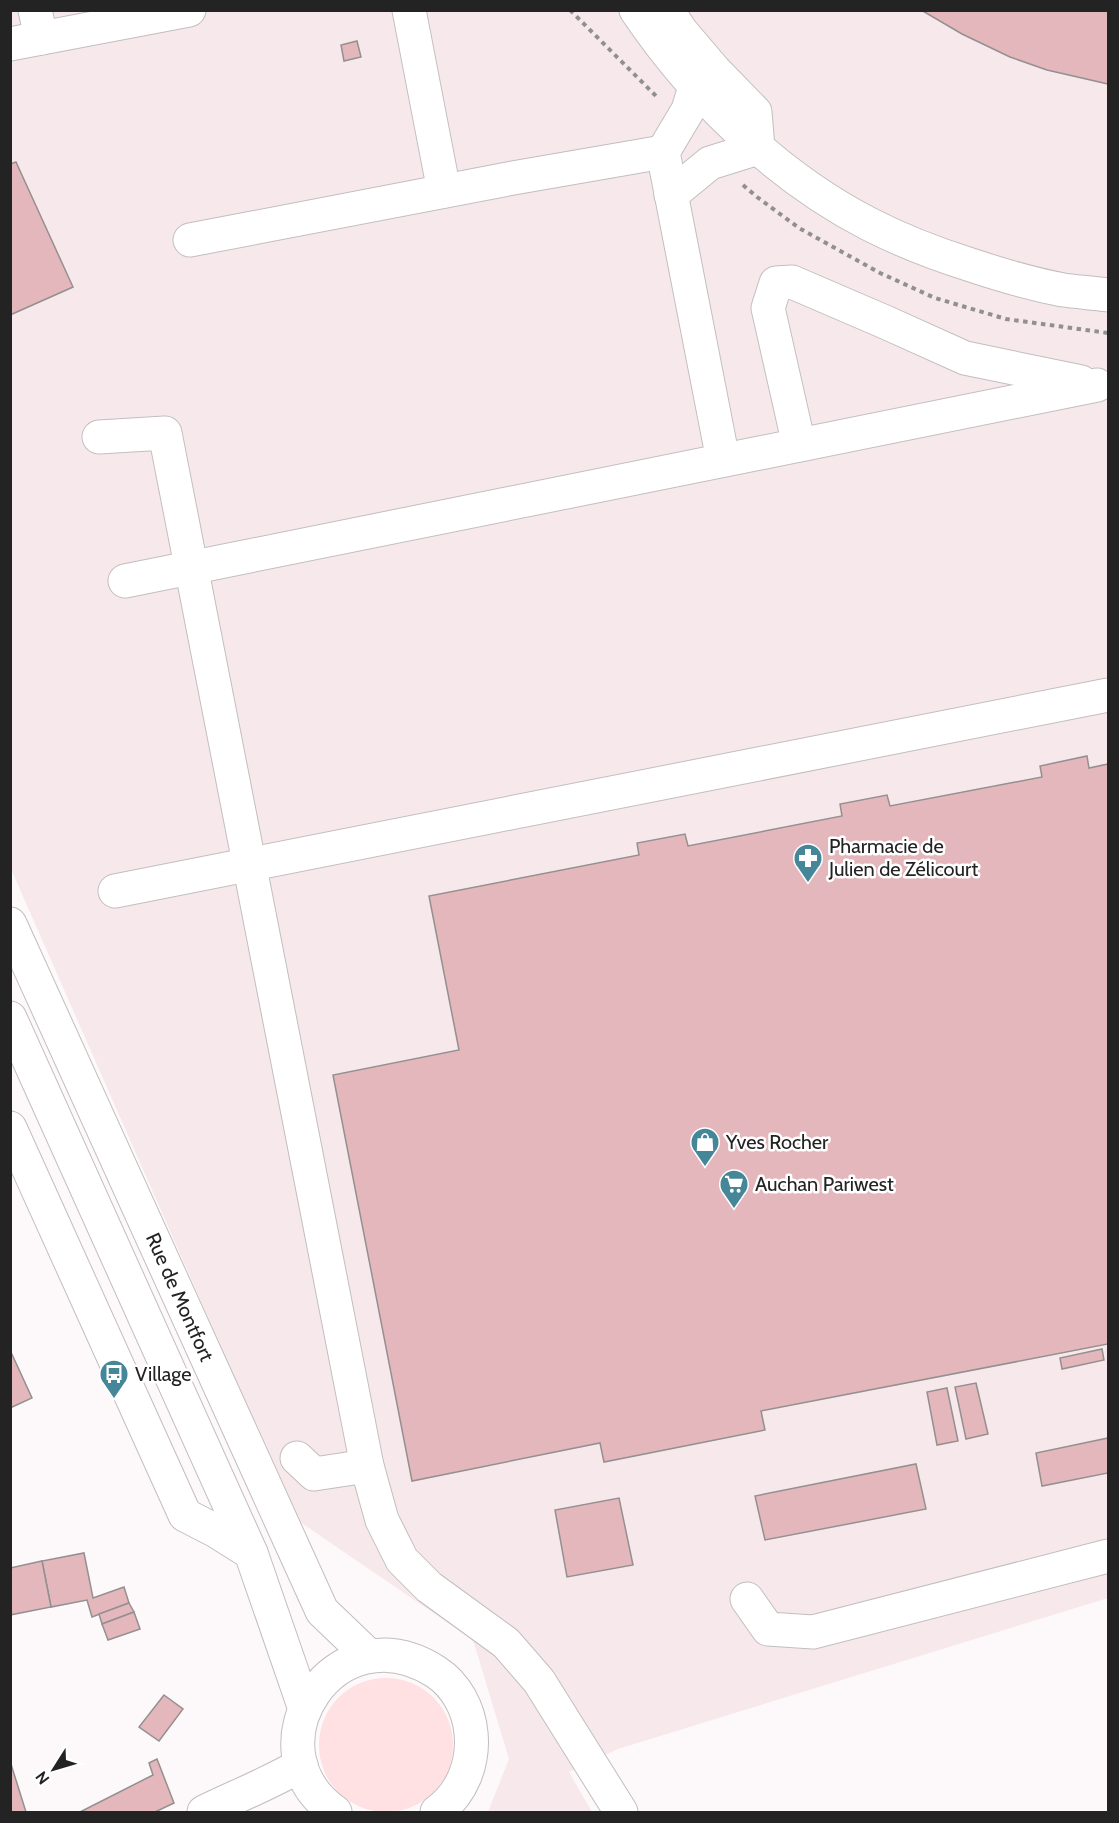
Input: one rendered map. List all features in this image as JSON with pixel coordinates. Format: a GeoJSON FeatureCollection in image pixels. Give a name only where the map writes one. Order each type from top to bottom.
{"type":"FeatureCollection","features":[{"type":"Feature","properties":{"kind":"street"},"geometry":{"type":"LineString","coordinates":[[29,31],[189,10]]}},
{"type":"Feature","properties":{"kind":"street"},"geometry":{"type":"LineString","coordinates":[[409,10],[444,191]]}},
{"type":"Feature","properties":{"kind":"street"},"geometry":{"type":"LineString","coordinates":[[636,10],[655,39],[695,87],[758,148],[810,188],[868,224],[934,254],[1012,278],[1063,290],[1108,295]]}},
{"type":"Feature","properties":{"kind":"street"},"geometry":{"type":"LineString","coordinates":[[667,10],[694,47],[755,112],[758,148]]}},
{"type":"Feature","properties":{"kind":"street"},"geometry":{"type":"LineString","coordinates":[[695,87],[688,110],[663,152],[723,460]]}},
{"type":"Feature","properties":{"kind":"street"},"geometry":{"type":"LineString","coordinates":[[671,195],[710,163],[758,148]]}},
{"type":"Feature","properties":{"kind":"street"},"geometry":{"type":"LineString","coordinates":[[190,240],[663,152]]}},
{"type":"Feature","properties":{"kind":"street"},"geometry":{"type":"LineString","coordinates":[[799,445],[768,308],[776,283],[792,282],[965,358],[1103,385]]}},
{"type":"Feature","properties":{"kind":"street"},"geometry":{"type":"LineString","coordinates":[[125,581],[1103,385]]}},
{"type":"Feature","properties":{"kind":"street"},"geometry":{"type":"LineString","coordinates":[[99,437],[165,433],[367,1466],[382,1520],[402,1560],[429,1587],[506,1643],[539,1681],[621,1812]]}},
{"type":"Feature","properties":{"kind":"street"},"geometry":{"type":"LineString","coordinates":[[115,891],[1108,695]]}},
{"type":"Feature","properties":{"kind":"street","name":"Rue de Montfort"},"geometry":{"type":"LineString","coordinates":[[10,924],[322,1611],[369,1656]]}},
{"type":"Feature","properties":{"kind":"street","name":"Rue de Montfort"},"geometry":{"type":"LineString","coordinates":[[10,1018],[251,1553],[304,1709]]}},
{"type":"Feature","properties":{"kind":"street"},"geometry":{"type":"LineString","coordinates":[[10,1128],[185,1515],[251,1553]]}},
{"type":"Feature","properties":{"kind":"street"},"geometry":{"type":"LineString","coordinates":[[297,1458],[314,1474],[367,1466]]}},
{"type":"Feature","properties":{"kind":"street"},"geometry":{"type":"LineString","coordinates":[[747,1599],[768,1629],[813,1632],[1108,1556]]}},
{"type":"Feature","properties":{"kind":"street"},"geometry":{"type":"LineString","coordinates":[[335,1812],[325,1805],[311,1787],[302,1765],[298,1746],[299,1727],[304,1709],[320,1684],[342,1666],[369,1656],[396,1655],[421,1662],[444,1677],[460,1698],[470,1722],[472,1749],[466,1775],[447,1807]]}},
{"type":"Feature","properties":{"kind":"street"},"geometry":{"type":"LineString","coordinates":[[204,1812],[276,1780],[302,1765]]}},
{"type":"Feature","properties":{"kind":"shaded area"},"geometry":{"type":"Polygon","coordinates":[[[10,11],[1108,11],[1108,1598],[618,1749],[569,1772],[592,1812],[488,1812],[509,1759],[473,1640],[297,1520],[11,869],[10,11]]]}},
{"type":"Feature","properties":{"kind":"shaded area"},"geometry":{"type":"Polygon","coordinates":[[[386,1678],[412,1683],[433,1698],[448,1719],[453,1745],[448,1771],[433,1792],[412,1807],[386,1812],[360,1807],[339,1792],[324,1771],[319,1745],[324,1719],[339,1698],[360,1683],[386,1678]]]}},
{"type":"Feature","properties":{"kind":"building"},"geometry":{"type":"Polygon","coordinates":[[[921,10],[1108,10],[1108,84],[1047,70],[1010,57],[962,34],[921,10]]]}},
{"type":"Feature","properties":{"kind":"building"},"geometry":{"type":"Polygon","coordinates":[[[357,41],[361,57],[344,61],[341,45],[357,41]]]}},
{"type":"Feature","properties":{"kind":"building"},"geometry":{"type":"Polygon","coordinates":[[[16,162],[73,287],[10,315],[10,164],[16,162]]]}},
{"type":"Feature","properties":{"kind":"building","name":"Auchan Pariwest"},"geometry":{"type":"Polygon","coordinates":[[[1087,756],[1089,768],[1108,764],[1108,1344],[761,1411],[765,1430],[604,1462],[600,1443],[412,1481],[333,1075],[459,1050],[429,896],[639,855],[637,843],[685,834],[688,846],[842,816],[840,804],[887,795],[890,806],[1042,777],[1040,766],[1087,756]]]}},
{"type":"Feature","properties":{"kind":"building"},"geometry":{"type":"Polygon","coordinates":[[[1102,1349],[1104,1360],[1062,1369],[1060,1358],[1102,1349]]]}},
{"type":"Feature","properties":{"kind":"building"},"geometry":{"type":"Polygon","coordinates":[[[10,1350],[32,1398],[10,1408],[10,1350]]]}},
{"type":"Feature","properties":{"kind":"building"},"geometry":{"type":"Polygon","coordinates":[[[976,1383],[988,1434],[966,1439],[955,1387],[976,1383]]]}},
{"type":"Feature","properties":{"kind":"building"},"geometry":{"type":"Polygon","coordinates":[[[947,1388],[958,1441],[937,1445],[927,1392],[947,1388]]]}},
{"type":"Feature","properties":{"kind":"building"},"geometry":{"type":"Polygon","coordinates":[[[1108,1438],[1108,1473],[1042,1486],[1036,1453],[1108,1438]]]}},
{"type":"Feature","properties":{"kind":"building"},"geometry":{"type":"Polygon","coordinates":[[[916,1464],[926,1509],[765,1540],[755,1496],[916,1464]]]}},
{"type":"Feature","properties":{"kind":"building"},"geometry":{"type":"Polygon","coordinates":[[[619,1498],[633,1565],[567,1577],[555,1510],[619,1498]]]}},
{"type":"Feature","properties":{"kind":"building"},"geometry":{"type":"Polygon","coordinates":[[[84,1553],[93,1598],[124,1587],[129,1603],[92,1617],[87,1600],[51,1607],[42,1561],[84,1553]]]}},
{"type":"Feature","properties":{"kind":"building"},"geometry":{"type":"Polygon","coordinates":[[[42,1561],[51,1607],[10,1615],[10,1568],[42,1561]]]}},
{"type":"Feature","properties":{"kind":"building"},"geometry":{"type":"Polygon","coordinates":[[[129,1603],[134,1612],[102,1624],[99,1614],[129,1603]]]}},
{"type":"Feature","properties":{"kind":"building"},"geometry":{"type":"Polygon","coordinates":[[[134,1612],[140,1629],[108,1640],[102,1624],[134,1612]]]}},
{"type":"Feature","properties":{"kind":"building"},"geometry":{"type":"Polygon","coordinates":[[[164,1695],[183,1709],[159,1741],[139,1727],[164,1695]]]}},
{"type":"Feature","properties":{"kind":"building"},"geometry":{"type":"Polygon","coordinates":[[[157,1759],[174,1803],[155,1812],[80,1812],[153,1775],[149,1763],[157,1759]]]}},
{"type":"Feature","properties":{"kind":"building"},"geometry":{"type":"Polygon","coordinates":[[[10,1761],[26,1812],[10,1812],[10,1761]]]}},
{"type":"Feature","properties":{"kind":"place","name":"Pharmacie de Julien de Zélicourt"},"geometry":{"type":"Point","coordinates":[808,884]}},
{"type":"Feature","properties":{"kind":"place","name":"Yves Rocher"},"geometry":{"type":"Point","coordinates":[705,1168]}},
{"type":"Feature","properties":{"kind":"place","name":"Auchan Pariwest"},"geometry":{"type":"Point","coordinates":[734,1210]}},
{"type":"Feature","properties":{"kind":"place","name":"Village"},"geometry":{"type":"Point","coordinates":[114,1400]}}]}
